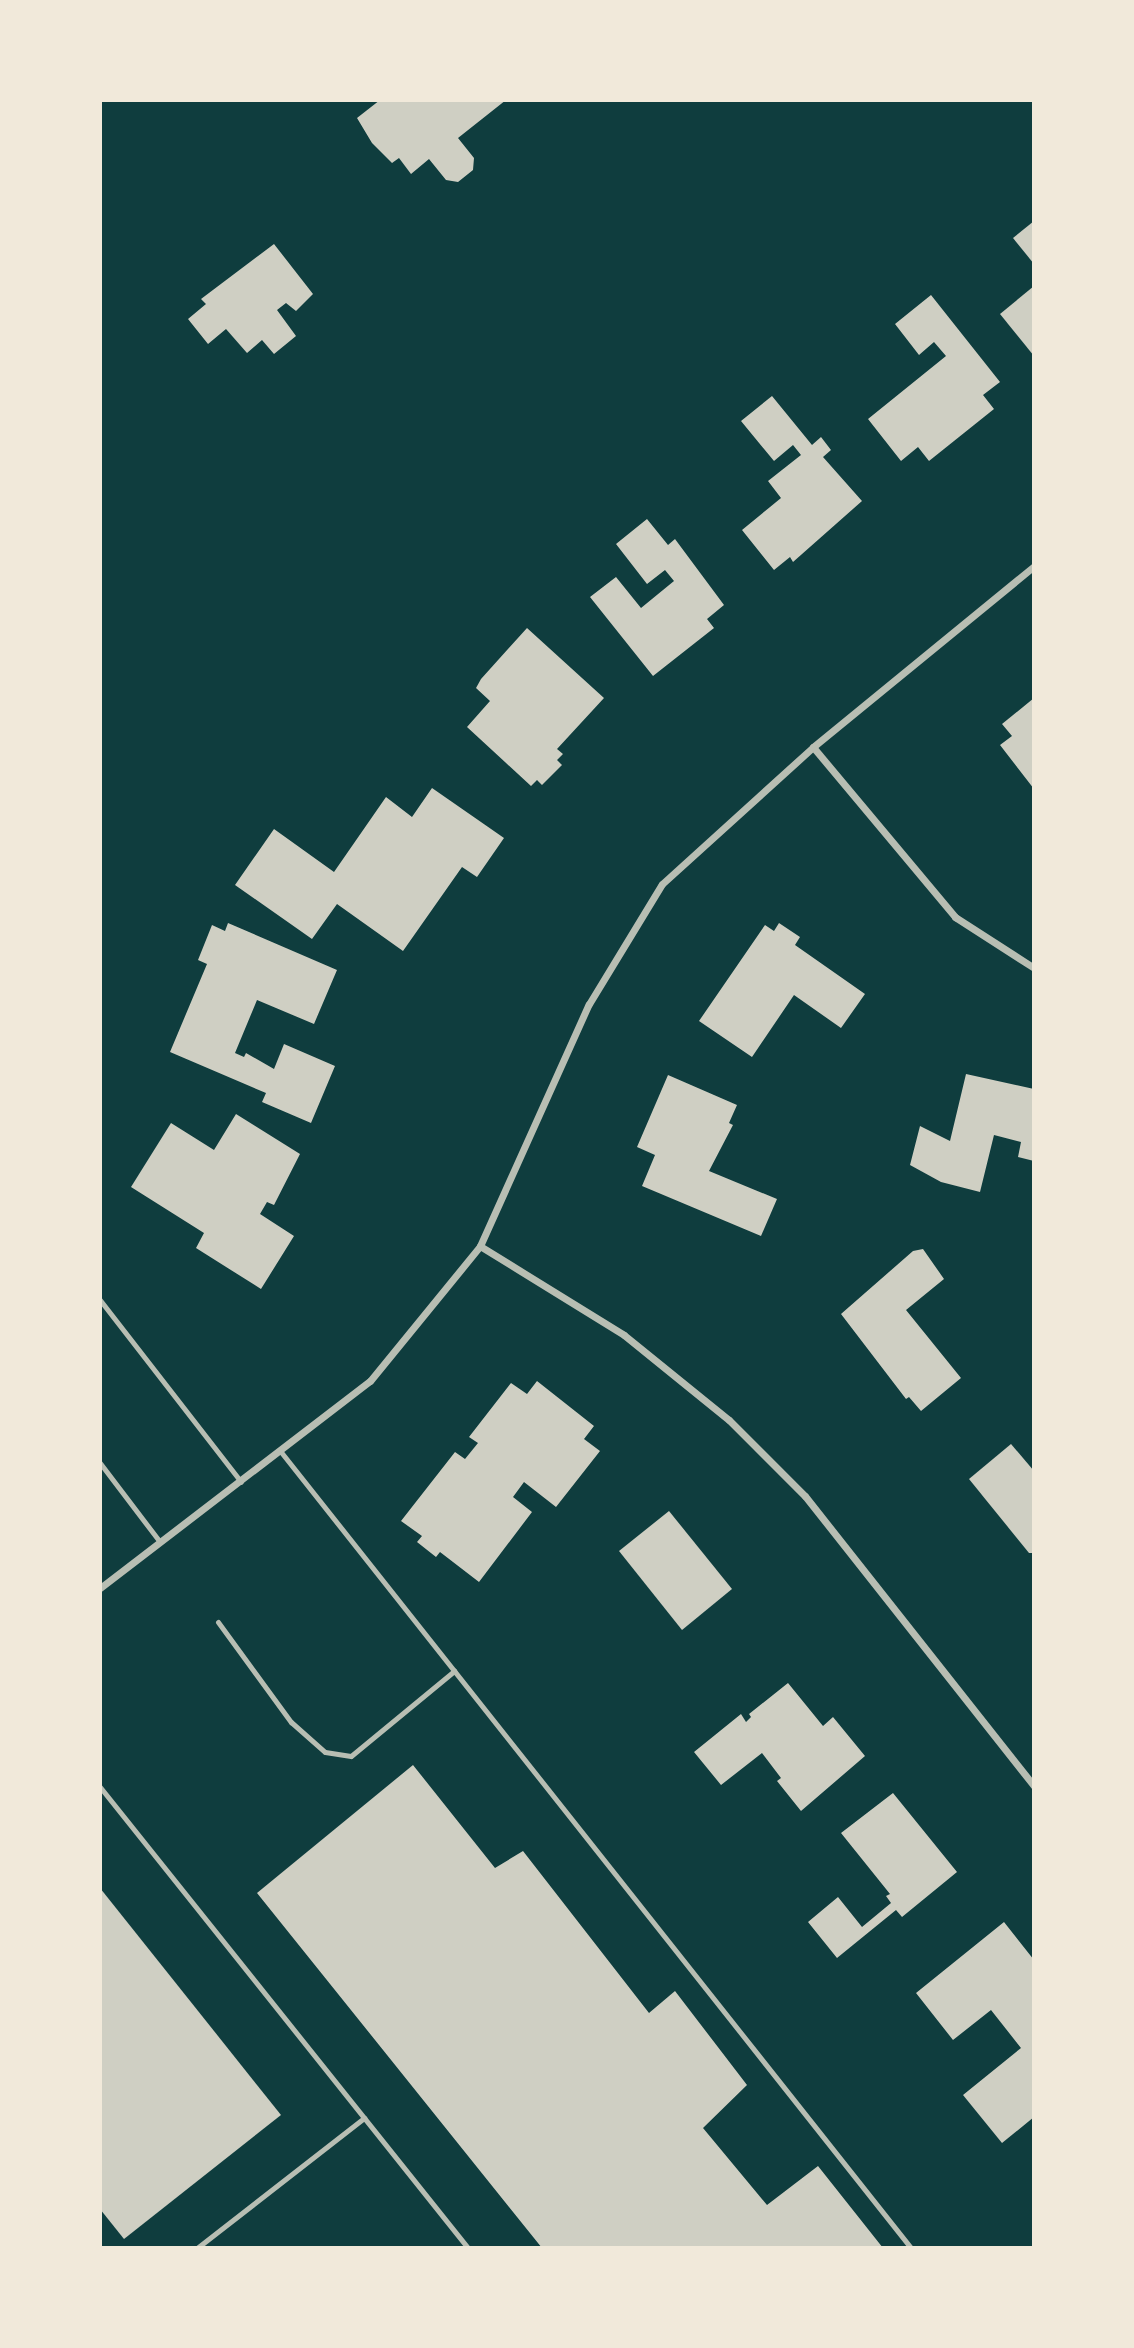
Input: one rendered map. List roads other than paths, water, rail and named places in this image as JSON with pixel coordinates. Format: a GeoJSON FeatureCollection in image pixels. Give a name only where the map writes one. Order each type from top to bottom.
{"type":"FeatureCollection","features":[{"type":"Feature","properties":{"kind":"street"},"geometry":{"type":"LineString","coordinates":[[100,1588],[281,1452],[370,1381],[480,1246],[589,1004],[662,884],[813,747],[1034,566]]}},
{"type":"Feature","properties":{"kind":"street"},"geometry":{"type":"LineString","coordinates":[[813,747],[955,917],[1034,968]]}},
{"type":"Feature","properties":{"kind":"street"},"geometry":{"type":"LineString","coordinates":[[480,1246],[624,1335],[729,1420],[805,1496],[1034,1786]]}},
{"type":"Feature","properties":{"kind":"lane"},"geometry":{"type":"LineString","coordinates":[[100,1300],[241,1482]]}},
{"type":"Feature","properties":{"kind":"lane"},"geometry":{"type":"LineString","coordinates":[[281,1452],[911,2248]]}},
{"type":"Feature","properties":{"kind":"lane"},"geometry":{"type":"LineString","coordinates":[[100,1462],[160,1542]]}},
{"type":"Feature","properties":{"kind":"lane"},"geometry":{"type":"LineString","coordinates":[[218,1622],[291,1722],[325,1752],[351,1756],[454,1671]]}},
{"type":"Feature","properties":{"kind":"lane"},"geometry":{"type":"LineString","coordinates":[[100,1787],[468,2248]]}},
{"type":"Feature","properties":{"kind":"lane"},"geometry":{"type":"LineString","coordinates":[[197,2248],[364,2118]]}}]}
